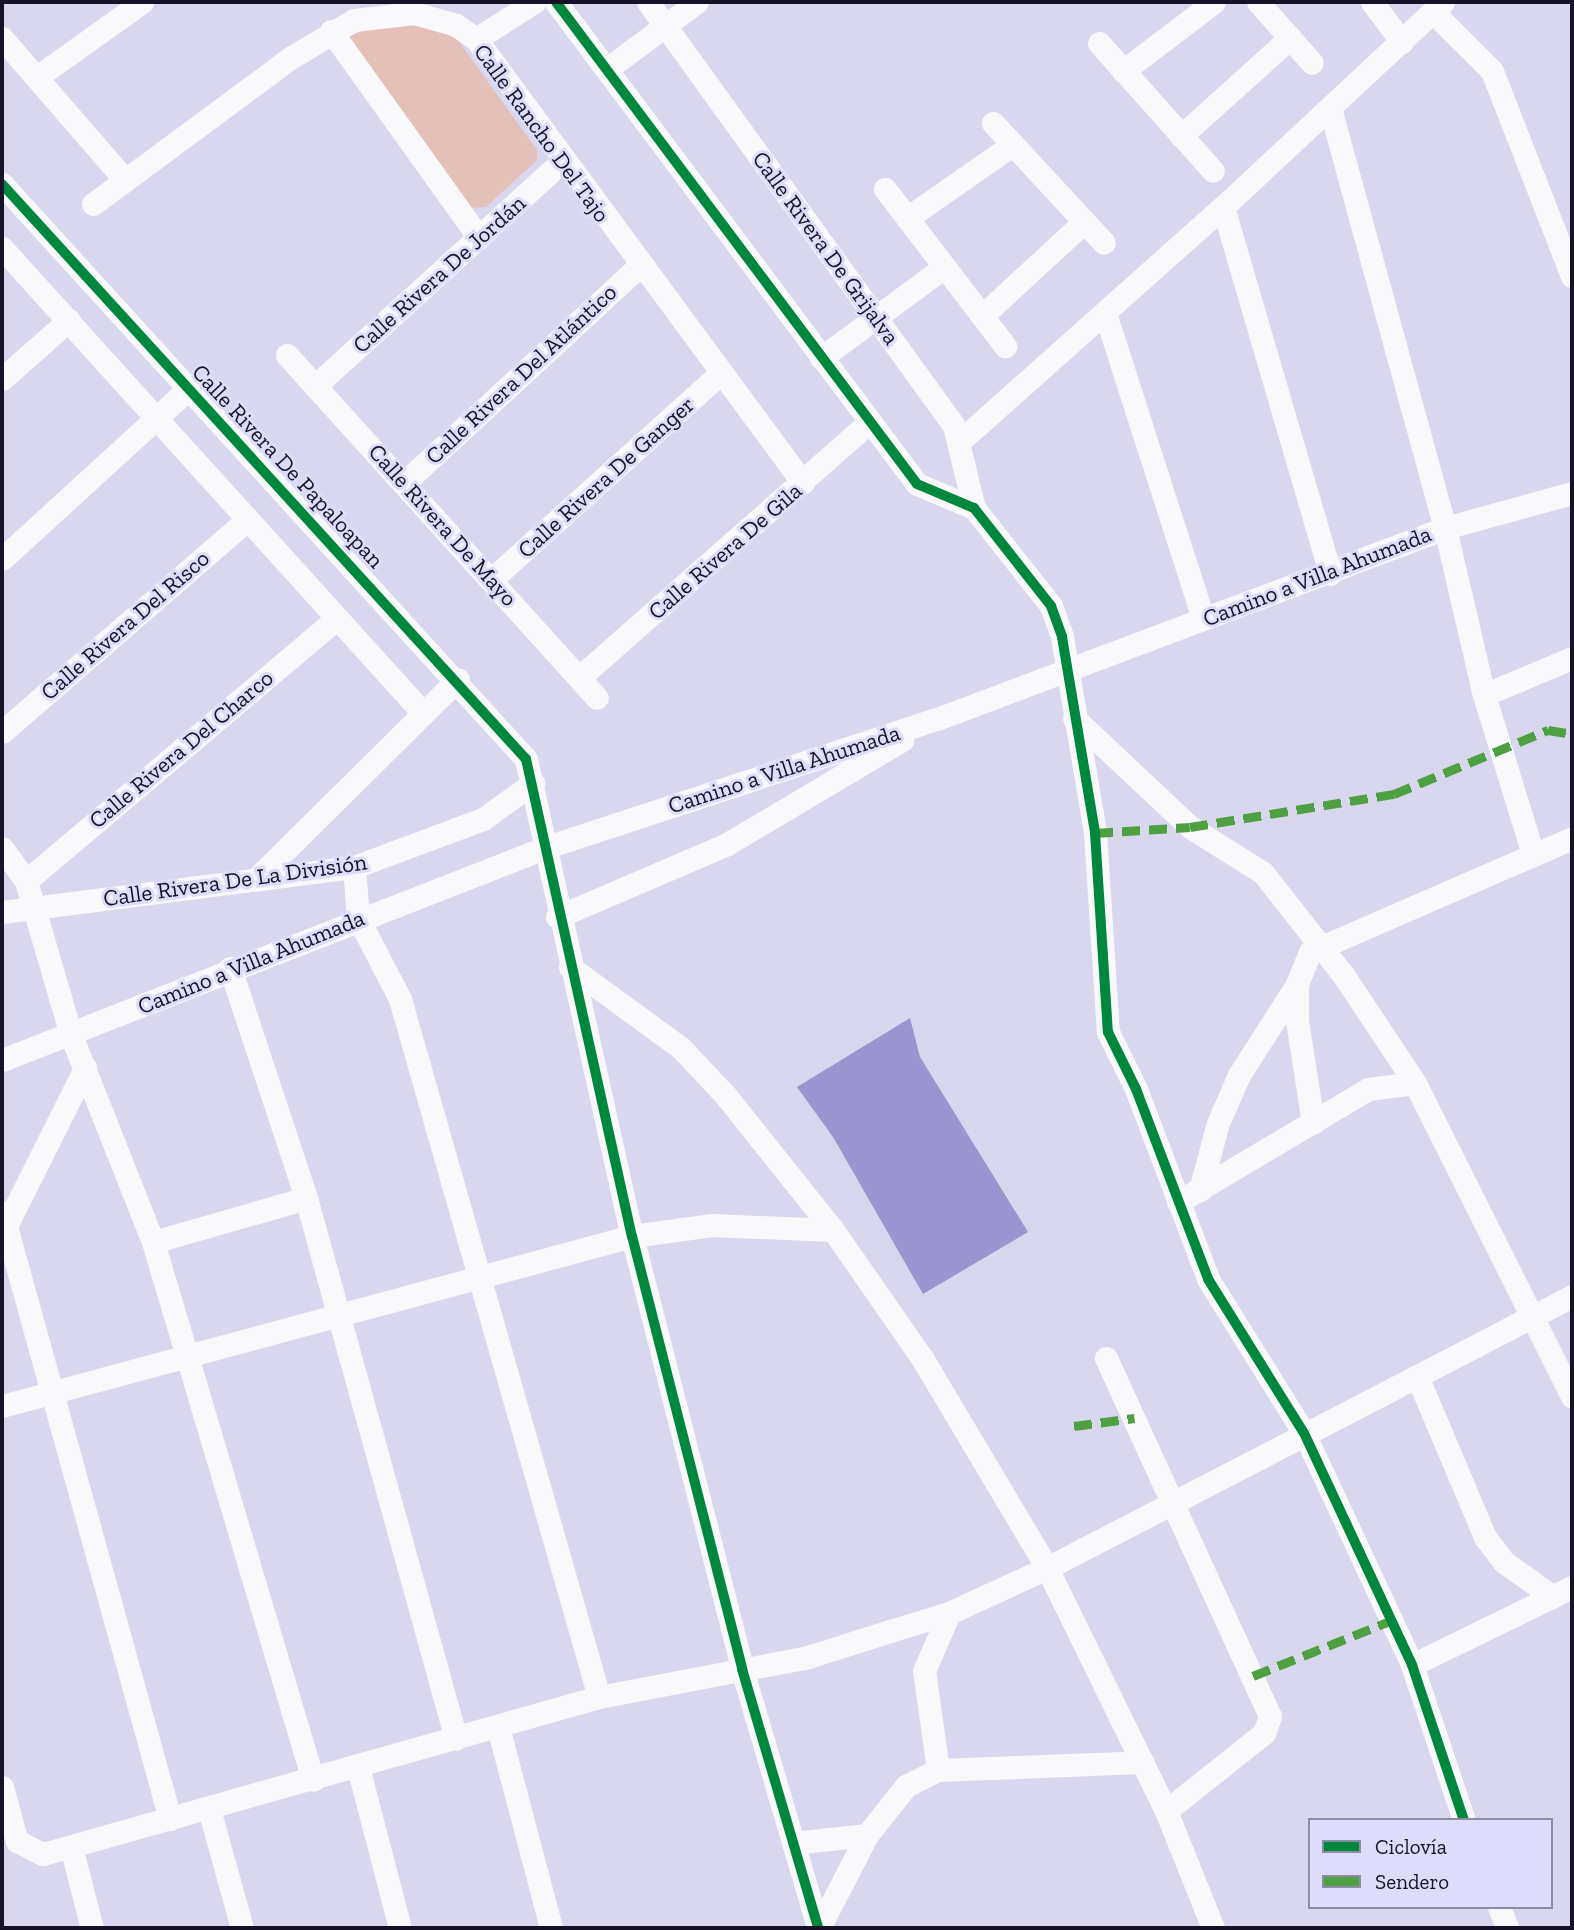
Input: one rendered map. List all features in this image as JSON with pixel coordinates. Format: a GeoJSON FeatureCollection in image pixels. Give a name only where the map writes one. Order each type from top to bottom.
{"type":"FeatureCollection","features":[{"type":"Feature","properties":{"kind":"street"},"geometry":{"type":"LineString","coordinates":[[37,77],[142,2]]}},
{"type":"Feature","properties":{"kind":"street"},"geometry":{"type":"LineString","coordinates":[[476,39],[534,2]]}},
{"type":"Feature","properties":{"kind":"street"},"geometry":{"type":"LineString","coordinates":[[556,2],[868,423],[917,484],[974,508],[1051,606],[1066,669],[1096,833],[1105,1019],[1178,1202],[1234,1327],[1304,1433],[1412,1665],[1464,1818]]}},
{"type":"Feature","properties":{"kind":"street","name":"Calle Rivera De Grijalva"},"geometry":{"type":"LineString","coordinates":[[648,2],[877,318],[960,441],[974,508]]}},
{"type":"Feature","properties":{"kind":"street"},"geometry":{"type":"LineString","coordinates":[[607,69],[697,2]]}},
{"type":"Feature","properties":{"kind":"street"},"geometry":{"type":"LineString","coordinates":[[1123,71],[1214,2]]}},
{"type":"Feature","properties":{"kind":"street"},"geometry":{"type":"LineString","coordinates":[[1372,2],[1402,42]]}},
{"type":"Feature","properties":{"kind":"street"},"geometry":{"type":"LineString","coordinates":[[1264,4],[1312,63]]}},
{"type":"Feature","properties":{"kind":"street"},"geometry":{"type":"LineString","coordinates":[[960,441],[1223,207],[1438,7],[1492,71],[1572,276]]}},
{"type":"Feature","properties":{"kind":"street","name":"Calle Rancho Del Tajo"},"geometry":{"type":"LineString","coordinates":[[93,204],[331,31],[354,20],[414,13],[456,25],[476,39],[639,266],[803,483]]}},
{"type":"Feature","properties":{"kind":"street"},"geometry":{"type":"LineString","coordinates":[[331,31],[479,238]]}},
{"type":"Feature","properties":{"kind":"street"},"geometry":{"type":"LineString","coordinates":[[2,38],[124,179]]}},
{"type":"Feature","properties":{"kind":"street"},"geometry":{"type":"LineString","coordinates":[[1181,136],[1290,38]]}},
{"type":"Feature","properties":{"kind":"street"},"geometry":{"type":"LineString","coordinates":[[1099,43],[1213,171]]}},
{"type":"Feature","properties":{"kind":"street"},"geometry":{"type":"LineString","coordinates":[[1331,108],[1445,528],[1484,695],[1533,854]]}},
{"type":"Feature","properties":{"kind":"street"},"geometry":{"type":"LineString","coordinates":[[993,122],[1104,243]]}},
{"type":"Feature","properties":{"kind":"street"},"geometry":{"type":"LineString","coordinates":[[907,218],[1012,145]]}},
{"type":"Feature","properties":{"kind":"street","name":"Calle Rivera De Jordán"},"geometry":{"type":"LineString","coordinates":[[315,386],[562,161]]}},
{"type":"Feature","properties":{"kind":"street","name":"Calle Rivera De Papaloapan"},"geometry":{"type":"LineString","coordinates":[[2,184],[458,679],[526,759],[547,847],[557,917],[632,1236],[742,1669],[819,1928]]}},
{"type":"Feature","properties":{"kind":"street"},"geometry":{"type":"LineString","coordinates":[[885,189],[1005,346]]}},
{"type":"Feature","properties":{"kind":"street"},"geometry":{"type":"LineString","coordinates":[[1223,207],[1330,574]]}},
{"type":"Feature","properties":{"kind":"street"},"geometry":{"type":"LineString","coordinates":[[982,316],[1084,222]]}},
{"type":"Feature","properties":{"kind":"street"},"geometry":{"type":"LineString","coordinates":[[2,248],[159,417],[424,713]]}},
{"type":"Feature","properties":{"kind":"street","name":"Calle Rivera Del Atlántico"},"geometry":{"type":"LineString","coordinates":[[404,483],[639,266]]}},
{"type":"Feature","properties":{"kind":"street"},"geometry":{"type":"LineString","coordinates":[[821,358],[944,267]]}},
{"type":"Feature","properties":{"kind":"street"},"geometry":{"type":"LineString","coordinates":[[1105,313],[1203,619]]}},
{"type":"Feature","properties":{"kind":"street"},"geometry":{"type":"LineString","coordinates":[[2,379],[69,320]]}},
{"type":"Feature","properties":{"kind":"street","name":"Calle Rivera De Mayo"},"geometry":{"type":"LineString","coordinates":[[287,355],[597,698]]}},
{"type":"Feature","properties":{"kind":"street","name":"Calle Rivera De Ganger"},"geometry":{"type":"LineString","coordinates":[[492,579],[720,374]]}},
{"type":"Feature","properties":{"kind":"street"},"geometry":{"type":"LineString","coordinates":[[2,559],[188,389]]}},
{"type":"Feature","properties":{"kind":"street","name":"Calle Rivera De Gila"},"geometry":{"type":"LineString","coordinates":[[580,677],[868,423]]}},
{"type":"Feature","properties":{"kind":"street","name":"Camino a Villa Ahumada"},"geometry":{"type":"LineString","coordinates":[[2,1060],[71,1035],[230,968],[547,847],[937,719],[1066,669],[1330,574],[1445,528],[1572,493]]}},
{"type":"Feature","properties":{"kind":"street","name":"Calle Rivera Del Risco"},"geometry":{"type":"LineString","coordinates":[[2,732],[248,519]]}},
{"type":"Feature","properties":{"kind":"street","name":"Calle Rivera Del Charco"},"geometry":{"type":"LineString","coordinates":[[26,881],[337,618]]}},
{"type":"Feature","properties":{"kind":"street"},"geometry":{"type":"LineString","coordinates":[[1484,695],[1572,659]]}},
{"type":"Feature","properties":{"kind":"street"},"geometry":{"type":"LineString","coordinates":[[256,878],[458,679]]}},
{"type":"Feature","properties":{"kind":"street"},"geometry":{"type":"LineString","coordinates":[[1074,718],[1190,827],[1263,873],[1321,945],[1415,1083],[1536,1316],[1572,1396]]}},
{"type":"Feature","properties":{"kind":"street"},"geometry":{"type":"LineString","coordinates":[[557,917],[727,844],[937,719]]}},
{"type":"Feature","properties":{"kind":"street","name":"Calle Rivera De La División"},"geometry":{"type":"LineString","coordinates":[[2,912],[354,867],[483,819],[533,783]]}},
{"type":"Feature","properties":{"kind":"street"},"geometry":{"type":"LineString","coordinates":[[1200,1190],[1218,1123],[1239,1075],[1297,984],[1304,960],[1321,945],[1572,838]]}},
{"type":"Feature","properties":{"kind":"street"},"geometry":{"type":"LineString","coordinates":[[2,848],[26,881],[71,1035],[153,1242],[191,1357],[313,1780]]}},
{"type":"Feature","properties":{"kind":"street"},"geometry":{"type":"LineString","coordinates":[[354,867],[358,918],[400,999],[599,1697]]}},
{"type":"Feature","properties":{"kind":"street"},"geometry":{"type":"LineString","coordinates":[[570,967],[681,1048],[833,1230],[922,1357],[1047,1568],[1166,1811],[1213,1928]]}},
{"type":"Feature","properties":{"kind":"street"},"geometry":{"type":"LineString","coordinates":[[230,968],[306,1198],[456,1739]]}},
{"type":"Feature","properties":{"kind":"street"},"geometry":{"type":"LineString","coordinates":[[1297,984],[1313,1123]]}},
{"type":"Feature","properties":{"kind":"street"},"geometry":{"type":"LineString","coordinates":[[85,1068],[4,1219],[50,1394],[170,1819]]}},
{"type":"Feature","properties":{"kind":"street"},"geometry":{"type":"LineString","coordinates":[[1178,1202],[1368,1089],[1415,1083]]}},
{"type":"Feature","properties":{"kind":"street"},"geometry":{"type":"LineString","coordinates":[[153,1242],[306,1198]]}},
{"type":"Feature","properties":{"kind":"street"},"geometry":{"type":"LineString","coordinates":[[2,1406],[479,1281],[632,1236],[712,1225],[833,1230]]}},
{"type":"Feature","properties":{"kind":"street"},"geometry":{"type":"LineString","coordinates":[[2,1787],[23,1848],[43,1854],[209,1810],[599,1697],[808,1657],[948,1613],[1047,1568],[1572,1296]]}},
{"type":"Feature","properties":{"kind":"street"},"geometry":{"type":"LineString","coordinates":[[1106,1357],[1269,1716],[1264,1732],[1166,1811]]}},
{"type":"Feature","properties":{"kind":"street"},"geometry":{"type":"LineString","coordinates":[[1417,1376],[1485,1537],[1504,1562],[1563,1592]]}},
{"type":"Feature","properties":{"kind":"street"},"geometry":{"type":"LineString","coordinates":[[1412,1665],[1563,1592]]}},
{"type":"Feature","properties":{"kind":"street"},"geometry":{"type":"LineString","coordinates":[[939,1770],[924,1671],[948,1613]]}},
{"type":"Feature","properties":{"kind":"street"},"geometry":{"type":"LineString","coordinates":[[498,1727],[551,1928]]}},
{"type":"Feature","properties":{"kind":"street"},"geometry":{"type":"LineString","coordinates":[[819,1928],[867,1835],[898,1794],[939,1770],[1143,1762]]}},
{"type":"Feature","properties":{"kind":"street"},"geometry":{"type":"LineString","coordinates":[[358,1767],[400,1928]]}},
{"type":"Feature","properties":{"kind":"street"},"geometry":{"type":"LineString","coordinates":[[209,1810],[242,1928]]}},
{"type":"Feature","properties":{"kind":"street"},"geometry":{"type":"LineString","coordinates":[[793,1843],[867,1835]]}},
{"type":"Feature","properties":{"kind":"street"},"geometry":{"type":"LineString","coordinates":[[71,1847],[92,1928]]}},
{"type":"Feature","properties":{"kind":"street"},"geometry":{"type":"LineString","coordinates":[[1500,1909],[1507,1928]]}},
{"type":"Feature","properties":{"kind":"shaded area"},"geometry":{"type":"Polygon","coordinates":[[[379,25],[421,26],[455,36],[537,150],[537,160],[486,207],[468,208],[346,37],[379,25]]]}},
{"type":"Feature","properties":{"kind":"shaded area"},"geometry":{"type":"Polygon","coordinates":[[[910,1018],[920,1057],[1028,1232],[923,1294],[833,1137],[797,1087],[910,1018]]]}},
{"type":"Feature","properties":{"kind":"marked path"},"geometry":{"type":"LineString","coordinates":[[1095,833],[1190,827],[1394,794],[1548,730],[1572,734]]}},
{"type":"Feature","properties":{"kind":"marked path"},"geometry":{"type":"LineString","coordinates":[[1074,1426],[1134,1418]]}},
{"type":"Feature","properties":{"kind":"marked path"},"geometry":{"type":"LineString","coordinates":[[1253,1676],[1392,1620]]}},
{"type":"Feature","properties":{"kind":"cycle path"},"geometry":{"type":"LineString","coordinates":[[556,2],[917,484],[974,508],[1051,606],[1062,637],[1095,833],[1108,1032],[1136,1089],[1208,1279],[1304,1433],[1412,1665],[1463,1818]]}},
{"type":"Feature","properties":{"kind":"cycle path"},"geometry":{"type":"LineString","coordinates":[[2,184],[526,759],[632,1236],[742,1669],[818,1928]]}}]}
